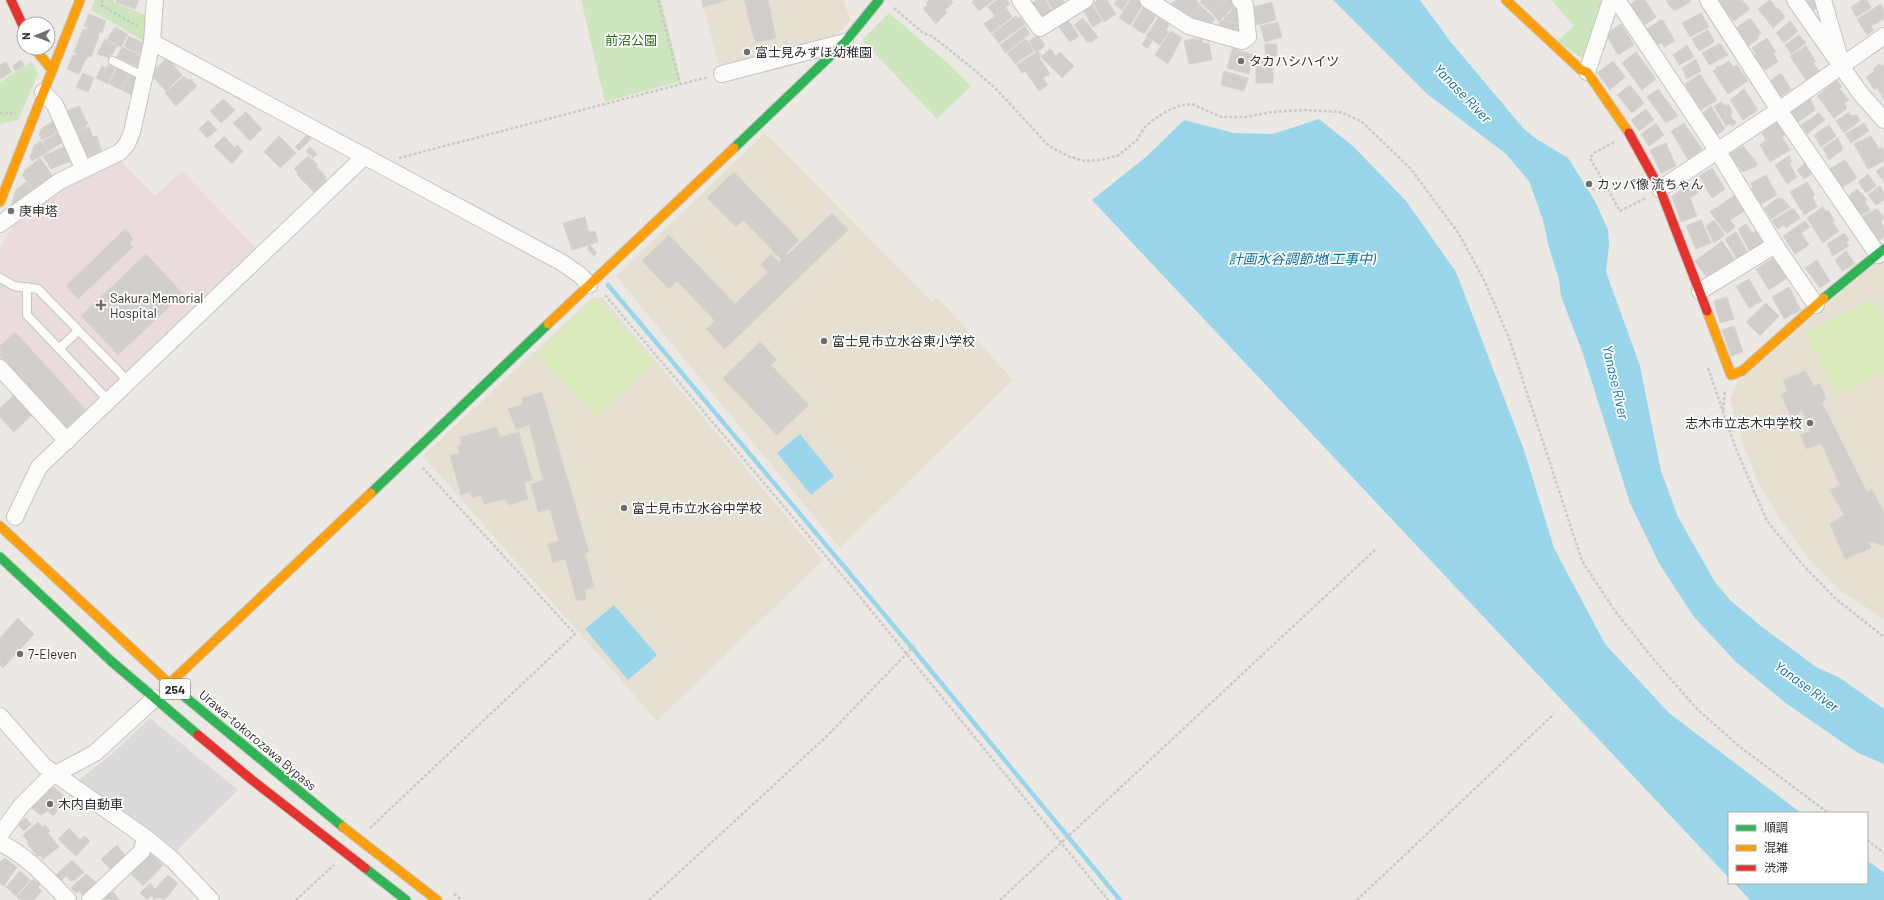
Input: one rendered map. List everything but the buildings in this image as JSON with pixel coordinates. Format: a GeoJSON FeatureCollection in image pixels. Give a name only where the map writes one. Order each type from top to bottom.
{"type":"FeatureCollection","features":[{"type":"Feature","properties":{"kind":"main road"},"geometry":{"type":"LineString","coordinates":[[0,202],[80,0]]}},
{"type":"Feature","properties":{"kind":"main road"},"geometry":{"type":"LineString","coordinates":[[162,691],[412,455],[592,282],[721,162],[845,42],[879,0]]}},
{"type":"Feature","properties":{"kind":"main road"},"geometry":{"type":"LineString","coordinates":[[1506,0],[1581,70],[1587,72],[1629,134],[1660,189],[1731,376],[1742,371],[1816,305],[1881,252]]}},
{"type":"Feature","properties":{"kind":"main road"},"geometry":{"type":"LineString","coordinates":[[11,6],[17,16]]}},
{"type":"Feature","properties":{"kind":"main road"},"geometry":{"type":"LineString","coordinates":[[41,56],[52,70]]}},
{"type":"Feature","properties":{"kind":"main road","name":"Urawa-tokorozawa Bypass"},"geometry":{"type":"LineString","coordinates":[[0,526],[162,691],[280,803],[406,900]]}},
{"type":"Feature","properties":{"kind":"main road","name":"Urawa-tokorozawa Bypass"},"geometry":{"type":"LineString","coordinates":[[0,557],[111,661],[162,691],[437,900]]}},
{"type":"Feature","properties":{"kind":"street"},"geometry":{"type":"LineString","coordinates":[[0,224],[60,180],[120,152],[127,144],[132,132],[152,40],[155,0]]}},
{"type":"Feature","properties":{"kind":"street"},"geometry":{"type":"LineString","coordinates":[[1020,0],[1040,28],[1085,0]]}},
{"type":"Feature","properties":{"kind":"street"},"geometry":{"type":"LineString","coordinates":[[1148,0],[1189,26],[1242,41],[1248,37],[1245,5],[1240,0]]}},
{"type":"Feature","properties":{"kind":"street"},"geometry":{"type":"LineString","coordinates":[[1587,72],[1611,0]]}},
{"type":"Feature","properties":{"kind":"street"},"geometry":{"type":"LineString","coordinates":[[1618,0],[1717,150],[1775,245],[1816,305]]}},
{"type":"Feature","properties":{"kind":"street"},"geometry":{"type":"LineString","coordinates":[[1708,0],[1779,110],[1881,252]]}},
{"type":"Feature","properties":{"kind":"street"},"geometry":{"type":"LineString","coordinates":[[1795,0],[1860,93],[1884,120]]}},
{"type":"Feature","properties":{"kind":"street"},"geometry":{"type":"LineString","coordinates":[[1810,23],[1824,8],[1842,66]]}},
{"type":"Feature","properties":{"kind":"street"},"geometry":{"type":"LineString","coordinates":[[1660,189],[1779,110],[1884,36]]}},
{"type":"Feature","properties":{"kind":"street"},"geometry":{"type":"LineString","coordinates":[[152,40],[561,262],[592,282]]}},
{"type":"Feature","properties":{"kind":"street"},"geometry":{"type":"LineString","coordinates":[[722,74],[845,42]]}},
{"type":"Feature","properties":{"kind":"street"},"geometry":{"type":"LineString","coordinates":[[43,92],[55,105],[83,168]]}},
{"type":"Feature","properties":{"kind":"street"},"geometry":{"type":"LineString","coordinates":[[15,517],[39,467],[365,156]]}},
{"type":"Feature","properties":{"kind":"street"},"geometry":{"type":"LineString","coordinates":[[1700,291],[1775,245]]}},
{"type":"Feature","properties":{"kind":"street"},"geometry":{"type":"LineString","coordinates":[[0,368],[67,441]]}},
{"type":"Feature","properties":{"kind":"street"},"geometry":{"type":"LineString","coordinates":[[0,835],[22,806],[50,777],[95,753],[162,691]]}},
{"type":"Feature","properties":{"kind":"street"},"geometry":{"type":"LineString","coordinates":[[0,716],[44,766],[145,837],[173,860],[211,900]]}},
{"type":"Feature","properties":{"kind":"street"},"geometry":{"type":"LineString","coordinates":[[90,900],[142,851],[145,837]]}},
{"type":"Feature","properties":{"kind":"street"},"geometry":{"type":"LineString","coordinates":[[0,843],[10,847],[51,882],[68,900]]}},
{"type":"Feature","properties":{"kind":"lane"},"geometry":{"type":"LineString","coordinates":[[113,61],[143,76]]}},
{"type":"Feature","properties":{"kind":"lane"},"geometry":{"type":"LineString","coordinates":[[0,278],[14,286],[38,289],[128,382]]}},
{"type":"Feature","properties":{"kind":"lane"},"geometry":{"type":"LineString","coordinates":[[27,287],[27,315],[109,401]]}},
{"type":"Feature","properties":{"kind":"lane"},"geometry":{"type":"LineString","coordinates":[[59,349],[78,331]]}},
{"type":"Feature","properties":{"kind":"path"},"geometry":{"type":"LineString","coordinates":[[102,0],[101,5],[134,24],[152,40]]}},
{"type":"Feature","properties":{"kind":"path"},"geometry":{"type":"LineString","coordinates":[[658,0],[680,84]]}},
{"type":"Feature","properties":{"kind":"path"},"geometry":{"type":"LineString","coordinates":[[889,4],[923,33],[932,36],[977,72],[998,91],[1049,146],[1070,157],[1085,161],[1100,160],[1118,155],[1137,140],[1144,128],[1153,120],[1167,111],[1182,105],[1192,104],[1221,117],[1245,117],[1272,112],[1305,110],[1340,112],[1361,121],[1411,169],[1459,234],[1484,280],[1508,338],[1582,561],[1615,611],[1655,661],[1697,708],[1739,746],[1827,812]]}},
{"type":"Feature","properties":{"kind":"path"},"geometry":{"type":"LineString","coordinates":[[393,159],[565,116],[722,74]]}},
{"type":"Feature","properties":{"kind":"path"},"geometry":{"type":"LineString","coordinates":[[0,112],[18,113]]}},
{"type":"Feature","properties":{"kind":"path"},"geometry":{"type":"LineString","coordinates":[[1616,149],[1612,143],[1594,153],[1590,158],[1604,184],[1620,211],[1645,198]]}},
{"type":"Feature","properties":{"kind":"path"},"geometry":{"type":"LineString","coordinates":[[1592,190],[1604,184]]}},
{"type":"Feature","properties":{"kind":"path"},"geometry":{"type":"LineString","coordinates":[[1642,192],[1648,204]]}},
{"type":"Feature","properties":{"kind":"path"},"geometry":{"type":"LineString","coordinates":[[592,282],[606,296],[906,653],[1108,900]]}},
{"type":"Feature","properties":{"kind":"path"},"geometry":{"type":"LineString","coordinates":[[1706,363],[1736,449],[1767,521],[1802,564],[1836,600],[1884,637]]}},
{"type":"Feature","properties":{"kind":"path"},"geometry":{"type":"LineString","coordinates":[[359,840],[575,634],[412,455]]}},
{"type":"Feature","properties":{"kind":"path"},"geometry":{"type":"LineString","coordinates":[[1000,900],[1072,831],[1376,549]]}},
{"type":"Feature","properties":{"kind":"path"},"geometry":{"type":"LineString","coordinates":[[649,900],[826,737],[916,644]]}},
{"type":"Feature","properties":{"kind":"path"},"geometry":{"type":"LineString","coordinates":[[1358,900],[1554,714]]}},
{"type":"Feature","properties":{"kind":"path"},"geometry":{"type":"LineString","coordinates":[[1868,841],[1884,853]]}},
{"type":"Feature","properties":{"kind":"path"},"geometry":{"type":"LineString","coordinates":[[296,900],[346,855]]}},
{"type":"Feature","properties":{"kind":"shaded area","name":"富士見みずほ幼稚園"},"geometry":{"type":"Polygon","coordinates":[[[702,0],[844,0],[850,20],[837,35],[720,70],[702,0]]]}},
{"type":"Feature","properties":{"kind":"shaded area","name":"富士見市立水谷東小学校"},"geometry":{"type":"Polygon","coordinates":[[[765,133],[932,302],[938,298],[1013,380],[840,548],[616,276],[765,133]]]}},
{"type":"Feature","properties":{"kind":"shaded area","name":"Sakura Memorial Hospital"},"geometry":{"type":"Polygon","coordinates":[[[120,161],[155,196],[182,171],[258,250],[67,433],[0,360],[0,249],[16,220],[65,187],[120,161]]]}},
{"type":"Feature","properties":{"kind":"shaded area","name":"志木市立志木中学校"},"geometry":{"type":"Polygon","coordinates":[[[1884,255],[1884,619],[1841,591],[1808,558],[1778,516],[1757,481],[1744,446],[1730,399],[1738,382],[1884,255]]]}},
{"type":"Feature","properties":{"kind":"shaded area","name":"富士見市立水谷中学校"},"geometry":{"type":"Polygon","coordinates":[[[602,297],[823,560],[657,721],[423,456],[592,298],[602,297]]]}},
{"type":"Feature","properties":{"kind":"shaded area"},"geometry":{"type":"Polygon","coordinates":[[[150,718],[238,790],[176,851],[154,832],[94,792],[79,780],[112,754],[150,718]]]}},
{"type":"Feature","properties":{"kind":"green space"},"geometry":{"type":"Polygon","coordinates":[[[95,0],[114,0],[114,2],[148,16],[147,43],[91,10],[95,0]]]}},
{"type":"Feature","properties":{"kind":"green space","name":"前沼公園"},"geometry":{"type":"Polygon","coordinates":[[[581,0],[661,0],[681,81],[605,102],[581,0]]]}},
{"type":"Feature","properties":{"kind":"green space"},"geometry":{"type":"Polygon","coordinates":[[[1551,0],[1603,0],[1586,61],[1557,41],[1574,26],[1551,0]]]}},
{"type":"Feature","properties":{"kind":"green space"},"geometry":{"type":"Polygon","coordinates":[[[889,13],[942,58],[971,86],[937,119],[862,40],[889,13]]]}},
{"type":"Feature","properties":{"kind":"green space"},"geometry":{"type":"Polygon","coordinates":[[[32,61],[38,74],[18,120],[0,124],[0,82],[32,61]]]}},
{"type":"Feature","properties":{"kind":"green space"},"geometry":{"type":"Polygon","coordinates":[[[1873,299],[1884,318],[1884,372],[1837,395],[1804,333],[1873,299]]]}},
{"type":"Feature","properties":{"kind":"green space"},"geometry":{"type":"Polygon","coordinates":[[[591,301],[600,301],[653,362],[596,417],[536,354],[591,301]]]}},
{"type":"Feature","properties":{"kind":"water","name":"Yanase River"},"geometry":{"type":"Polygon","coordinates":[[[1333,0],[1420,0],[1450,41],[1523,128],[1535,138],[1568,158],[1595,201],[1608,230],[1609,245],[1606,272],[1640,366],[1661,471],[1678,517],[1715,582],[1730,600],[1762,627],[1816,667],[1840,678],[1884,709],[1884,764],[1858,753],[1787,704],[1735,661],[1694,617],[1660,565],[1630,503],[1583,354],[1561,296],[1559,280],[1543,220],[1529,181],[1506,154],[1426,93],[1333,0]]]}},
{"type":"Feature","properties":{"kind":"water","name":"計画水谷調節地(工事中)"},"geometry":{"type":"Polygon","coordinates":[[[1319,119],[1354,147],[1406,201],[1456,272],[1524,450],[1554,548],[1605,644],[1669,713],[1800,812],[1728,812],[1728,877],[1092,200],[1146,157],[1184,120],[1234,133],[1273,134],[1319,119]]]}},
{"type":"Feature","properties":{"kind":"water"},"geometry":{"type":"Polygon","coordinates":[[[800,434],[834,476],[811,495],[777,453],[800,434]]]}},
{"type":"Feature","properties":{"kind":"water"},"geometry":{"type":"Polygon","coordinates":[[[614,605],[657,655],[628,680],[585,629],[614,605]]]}},
{"type":"Feature","properties":{"kind":"water"},"geometry":{"type":"Polygon","coordinates":[[[1868,861],[1884,873],[1884,900],[1750,900],[1735,884],[1868,884],[1868,861]]]}},
{"type":"Feature","properties":{"kind":"waterway"},"geometry":{"type":"LineString","coordinates":[[608,285],[909,644],[1120,900]]}},
{"type":"Feature","properties":{"kind":"traffic: fast"},"geometry":{"type":"LineString","coordinates":[[734,148],[845,42],[879,0]]}},
{"type":"Feature","properties":{"kind":"traffic: fast"},"geometry":{"type":"LineString","coordinates":[[1824,298],[1884,249]]}},
{"type":"Feature","properties":{"kind":"traffic: fast"},"geometry":{"type":"LineString","coordinates":[[371,493],[548,324]]}},
{"type":"Feature","properties":{"kind":"traffic: fast"},"geometry":{"type":"LineString","coordinates":[[0,557],[111,661],[198,735]]}},
{"type":"Feature","properties":{"kind":"traffic: fast"},"geometry":{"type":"LineString","coordinates":[[173,687],[343,827]]}},
{"type":"Feature","properties":{"kind":"traffic: fast"},"geometry":{"type":"LineString","coordinates":[[365,868],[406,900]]}},
{"type":"Feature","properties":{"kind":"traffic: slow"},"geometry":{"type":"LineString","coordinates":[[0,202],[80,0]]}},
{"type":"Feature","properties":{"kind":"traffic: slow"},"geometry":{"type":"LineString","coordinates":[[1506,0],[1581,70],[1587,72],[1629,133]]}},
{"type":"Feature","properties":{"kind":"traffic: slow"},"geometry":{"type":"LineString","coordinates":[[41,56],[52,70]]}},
{"type":"Feature","properties":{"kind":"traffic: slow"},"geometry":{"type":"LineString","coordinates":[[548,324],[734,148]]}},
{"type":"Feature","properties":{"kind":"traffic: slow"},"geometry":{"type":"LineString","coordinates":[[1707,311],[1731,375],[1742,371],[1824,298]]}},
{"type":"Feature","properties":{"kind":"traffic: slow"},"geometry":{"type":"LineString","coordinates":[[169,684],[371,493]]}},
{"type":"Feature","properties":{"kind":"traffic: slow"},"geometry":{"type":"LineString","coordinates":[[0,526],[173,687]]}},
{"type":"Feature","properties":{"kind":"traffic: slow"},"geometry":{"type":"LineString","coordinates":[[343,827],[437,900]]}},
{"type":"Feature","properties":{"kind":"traffic: jam"},"geometry":{"type":"LineString","coordinates":[[11,0],[18,16]]}},
{"type":"Feature","properties":{"kind":"traffic: jam"},"geometry":{"type":"LineString","coordinates":[[1629,133],[1660,189],[1707,311]]}},
{"type":"Feature","properties":{"kind":"traffic: jam"},"geometry":{"type":"LineString","coordinates":[[198,735],[252,780],[365,868]]}},
{"type":"Feature","properties":{"kind":"place","name":"富士見みずほ幼稚園"},"geometry":{"type":"Point","coordinates":[747,52]}},
{"type":"Feature","properties":{"kind":"place","name":"タカハシハイツ"},"geometry":{"type":"Point","coordinates":[1241,61]}},
{"type":"Feature","properties":{"kind":"place","name":"カッパ像 流ちゃん"},"geometry":{"type":"Point","coordinates":[1589,184]}},
{"type":"Feature","properties":{"kind":"place","name":"庚申塔"},"geometry":{"type":"Point","coordinates":[11,211]}},
{"type":"Feature","properties":{"kind":"place","name":"Sakura Memorial Hospital"},"geometry":{"type":"Point","coordinates":[101,305]}},
{"type":"Feature","properties":{"kind":"place","name":"富士見市立水谷東小学校"},"geometry":{"type":"Point","coordinates":[824,341]}},
{"type":"Feature","properties":{"kind":"place","name":"志木市立志木中学校"},"geometry":{"type":"Point","coordinates":[1810,423]}},
{"type":"Feature","properties":{"kind":"place","name":"富士見市立水谷中学校"},"geometry":{"type":"Point","coordinates":[624,508]}},
{"type":"Feature","properties":{"kind":"place","name":"7-Eleven"},"geometry":{"type":"Point","coordinates":[20,654]}},
{"type":"Feature","properties":{"kind":"place","name":"木内自動車"},"geometry":{"type":"Point","coordinates":[50,804]}}]}
